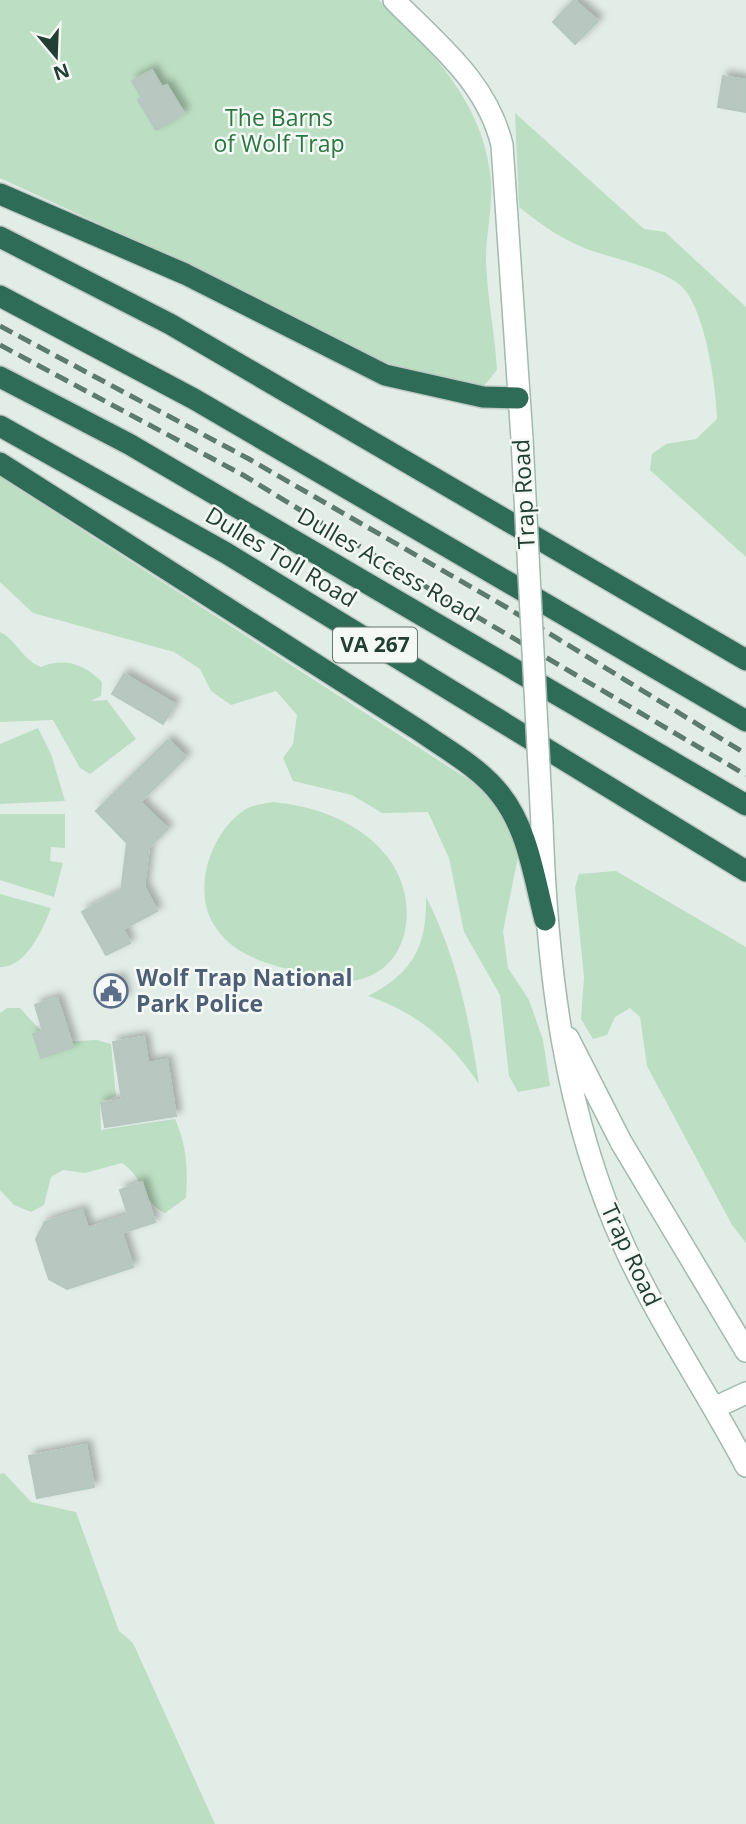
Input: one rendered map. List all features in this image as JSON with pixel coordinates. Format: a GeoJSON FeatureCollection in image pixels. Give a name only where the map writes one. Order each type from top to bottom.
{"type":"FeatureCollection","features":[{"type":"Feature","properties":{"kind":"highway"},"geometry":{"type":"LineString","coordinates":[[0,194],[185,274],[385,376],[483,397],[518,398]]}},
{"type":"Feature","properties":{"kind":"highway"},"geometry":{"type":"LineString","coordinates":[[0,237],[170,324],[746,660]]}},
{"type":"Feature","properties":{"kind":"highway","name":"Dulles Access Road"},"geometry":{"type":"LineString","coordinates":[[0,296],[194,399],[746,721]]}},
{"type":"Feature","properties":{"kind":"highway","name":"Dulles Access Road"},"geometry":{"type":"LineString","coordinates":[[0,377],[163,464],[746,805]]}},
{"type":"Feature","properties":{"kind":"highway","name":"Dulles Toll Road"},"geometry":{"type":"LineString","coordinates":[[0,426],[226,553],[746,871]]}},
{"type":"Feature","properties":{"kind":"highway"},"geometry":{"type":"LineString","coordinates":[[0,463],[420,731],[484,776],[501,794],[518,822],[545,920]]}},
{"type":"Feature","properties":{"kind":"main road","name":"Trap Road"},"geometry":{"type":"LineString","coordinates":[[394,0],[474,82],[497,122],[502,145],[522,439],[545,920],[555,997],[563,1027],[577,1115],[606,1202],[642,1284],[746,1466]]}},
{"type":"Feature","properties":{"kind":"main road","name":"Trap Road"},"geometry":{"type":"LineString","coordinates":[[563,1027],[621,1142],[746,1351]]}},
{"type":"Feature","properties":{"kind":"main road"},"geometry":{"type":"LineString","coordinates":[[714,1408],[746,1393]]}},
{"type":"Feature","properties":{"kind":"green space","name":"The Barns of Wolf Trap"},"geometry":{"type":"Polygon","coordinates":[[[0,0],[379,0],[418,39],[452,80],[478,127],[486,152],[491,190],[486,260],[497,370],[484,386],[473,388],[378,360],[167,255],[0,178],[0,0]]]}},
{"type":"Feature","properties":{"kind":"green space"},"geometry":{"type":"Polygon","coordinates":[[[515,113],[644,229],[665,232],[746,307],[746,557],[650,470],[652,454],[666,444],[696,439],[717,419],[708,352],[692,302],[685,290],[666,276],[573,243],[519,207],[515,113]]]}},
{"type":"Feature","properties":{"kind":"green space"},"geometry":{"type":"Polygon","coordinates":[[[0,477],[483,789],[512,829],[519,852],[503,931],[508,968],[529,1000],[543,1040],[550,1086],[518,1092],[509,1076],[500,995],[464,932],[449,858],[428,812],[382,813],[352,795],[293,781],[283,758],[293,744],[297,715],[276,691],[231,705],[211,691],[200,669],[174,652],[33,613],[0,582],[0,477]]]}},
{"type":"Feature","properties":{"kind":"green space"},"geometry":{"type":"Polygon","coordinates":[[[0,632],[34,664],[41,667],[58,663],[74,664],[89,671],[102,682],[101,696],[91,701],[107,700],[136,739],[90,774],[80,768],[53,720],[0,722],[0,632]]]}},
{"type":"Feature","properties":{"kind":"green space"},"geometry":{"type":"Polygon","coordinates":[[[38,728],[51,754],[65,801],[0,804],[0,744],[38,728]]]}},
{"type":"Feature","properties":{"kind":"green space"},"geometry":{"type":"Polygon","coordinates":[[[273,802],[322,812],[352,826],[378,846],[399,876],[405,894],[405,932],[388,964],[373,975],[353,981],[340,981],[276,966],[241,951],[214,925],[205,896],[205,880],[214,848],[231,821],[243,811],[273,802]]]}},
{"type":"Feature","properties":{"kind":"green space"},"geometry":{"type":"Polygon","coordinates":[[[0,814],[65,814],[65,848],[51,847],[50,861],[63,863],[54,897],[0,880],[0,814]]]}},
{"type":"Feature","properties":{"kind":"green space"},"geometry":{"type":"Polygon","coordinates":[[[616,871],[746,947],[746,1243],[732,1225],[647,1066],[640,1017],[630,1008],[615,1017],[607,1035],[593,1039],[581,1019],[584,977],[575,887],[579,874],[616,871]]]}},
{"type":"Feature","properties":{"kind":"green space"},"geometry":{"type":"Polygon","coordinates":[[[0,894],[51,908],[32,946],[18,961],[0,967],[0,894]]]}},
{"type":"Feature","properties":{"kind":"green space"},"geometry":{"type":"Polygon","coordinates":[[[426,897],[454,965],[471,1035],[479,1084],[431,1030],[402,1011],[368,996],[396,978],[414,956],[424,930],[426,897]]]}},
{"type":"Feature","properties":{"kind":"green space"},"geometry":{"type":"Polygon","coordinates":[[[7,1008],[20,1008],[51,1042],[97,1040],[111,1044],[116,1096],[100,1103],[101,1130],[175,1119],[186,1158],[186,1198],[165,1213],[151,1202],[130,1169],[122,1163],[85,1173],[63,1170],[51,1177],[44,1205],[31,1212],[14,1205],[0,1190],[0,1013],[7,1008]]]}},
{"type":"Feature","properties":{"kind":"green space"},"geometry":{"type":"Polygon","coordinates":[[[4,1473],[31,1502],[76,1512],[119,1631],[133,1643],[215,1824],[0,1824],[0,1474],[4,1473]]]}},
{"type":"Feature","properties":{"kind":"building"},"geometry":{"type":"Polygon","coordinates":[[[574,0],[598,21],[575,44],[553,22],[574,0]]]}},
{"type":"Feature","properties":{"kind":"building"},"geometry":{"type":"Polygon","coordinates":[[[152,70],[162,87],[167,85],[184,113],[156,130],[138,100],[142,98],[132,81],[152,70]]]}},
{"type":"Feature","properties":{"kind":"building"},"geometry":{"type":"Polygon","coordinates":[[[723,76],[746,80],[746,112],[718,107],[723,76]]]}},
{"type":"Feature","properties":{"kind":"building"},"geometry":{"type":"Polygon","coordinates":[[[124,674],[175,704],[163,724],[112,694],[124,674]]]}},
{"type":"Feature","properties":{"kind":"building"},"geometry":{"type":"Polygon","coordinates":[[[168,740],[186,757],[140,802],[168,829],[149,847],[144,886],[157,911],[123,929],[130,943],[106,955],[82,912],[121,891],[127,843],[96,811],[168,740]]]}},
{"type":"Feature","properties":{"kind":"building","name":"Wolf Trap National Park Police"},"geometry":{"type":"Polygon","coordinates":[[[120,978],[126,997],[103,1004],[97,985],[120,978]]]}},
{"type":"Feature","properties":{"kind":"building"},"geometry":{"type":"Polygon","coordinates":[[[57,998],[73,1047],[41,1058],[33,1034],[43,1031],[35,1005],[57,998]]]}},
{"type":"Feature","properties":{"kind":"building"},"geometry":{"type":"Polygon","coordinates":[[[144,1037],[148,1063],[167,1060],[176,1116],[105,1127],[101,1103],[122,1100],[113,1042],[144,1037]]]}},
{"type":"Feature","properties":{"kind":"building"},"geometry":{"type":"Polygon","coordinates":[[[142,1182],[155,1222],[122,1233],[133,1267],[67,1289],[49,1279],[36,1239],[45,1222],[82,1210],[88,1228],[128,1215],[120,1190],[142,1182]]]}},
{"type":"Feature","properties":{"kind":"building"},"geometry":{"type":"Polygon","coordinates":[[[86,1445],[94,1487],[37,1498],[29,1456],[86,1445]]]}},
{"type":"Feature","properties":{"kind":"railway"},"geometry":{"type":"LineString","coordinates":[[0,326],[249,459],[506,607],[746,754]]}},
{"type":"Feature","properties":{"kind":"railway"},"geometry":{"type":"LineString","coordinates":[[0,345],[243,475],[423,585],[746,775]]}},
{"type":"Feature","properties":{"kind":"place","name":"Wolf Trap National Park Police"},"geometry":{"type":"Point","coordinates":[111,991]}}]}
